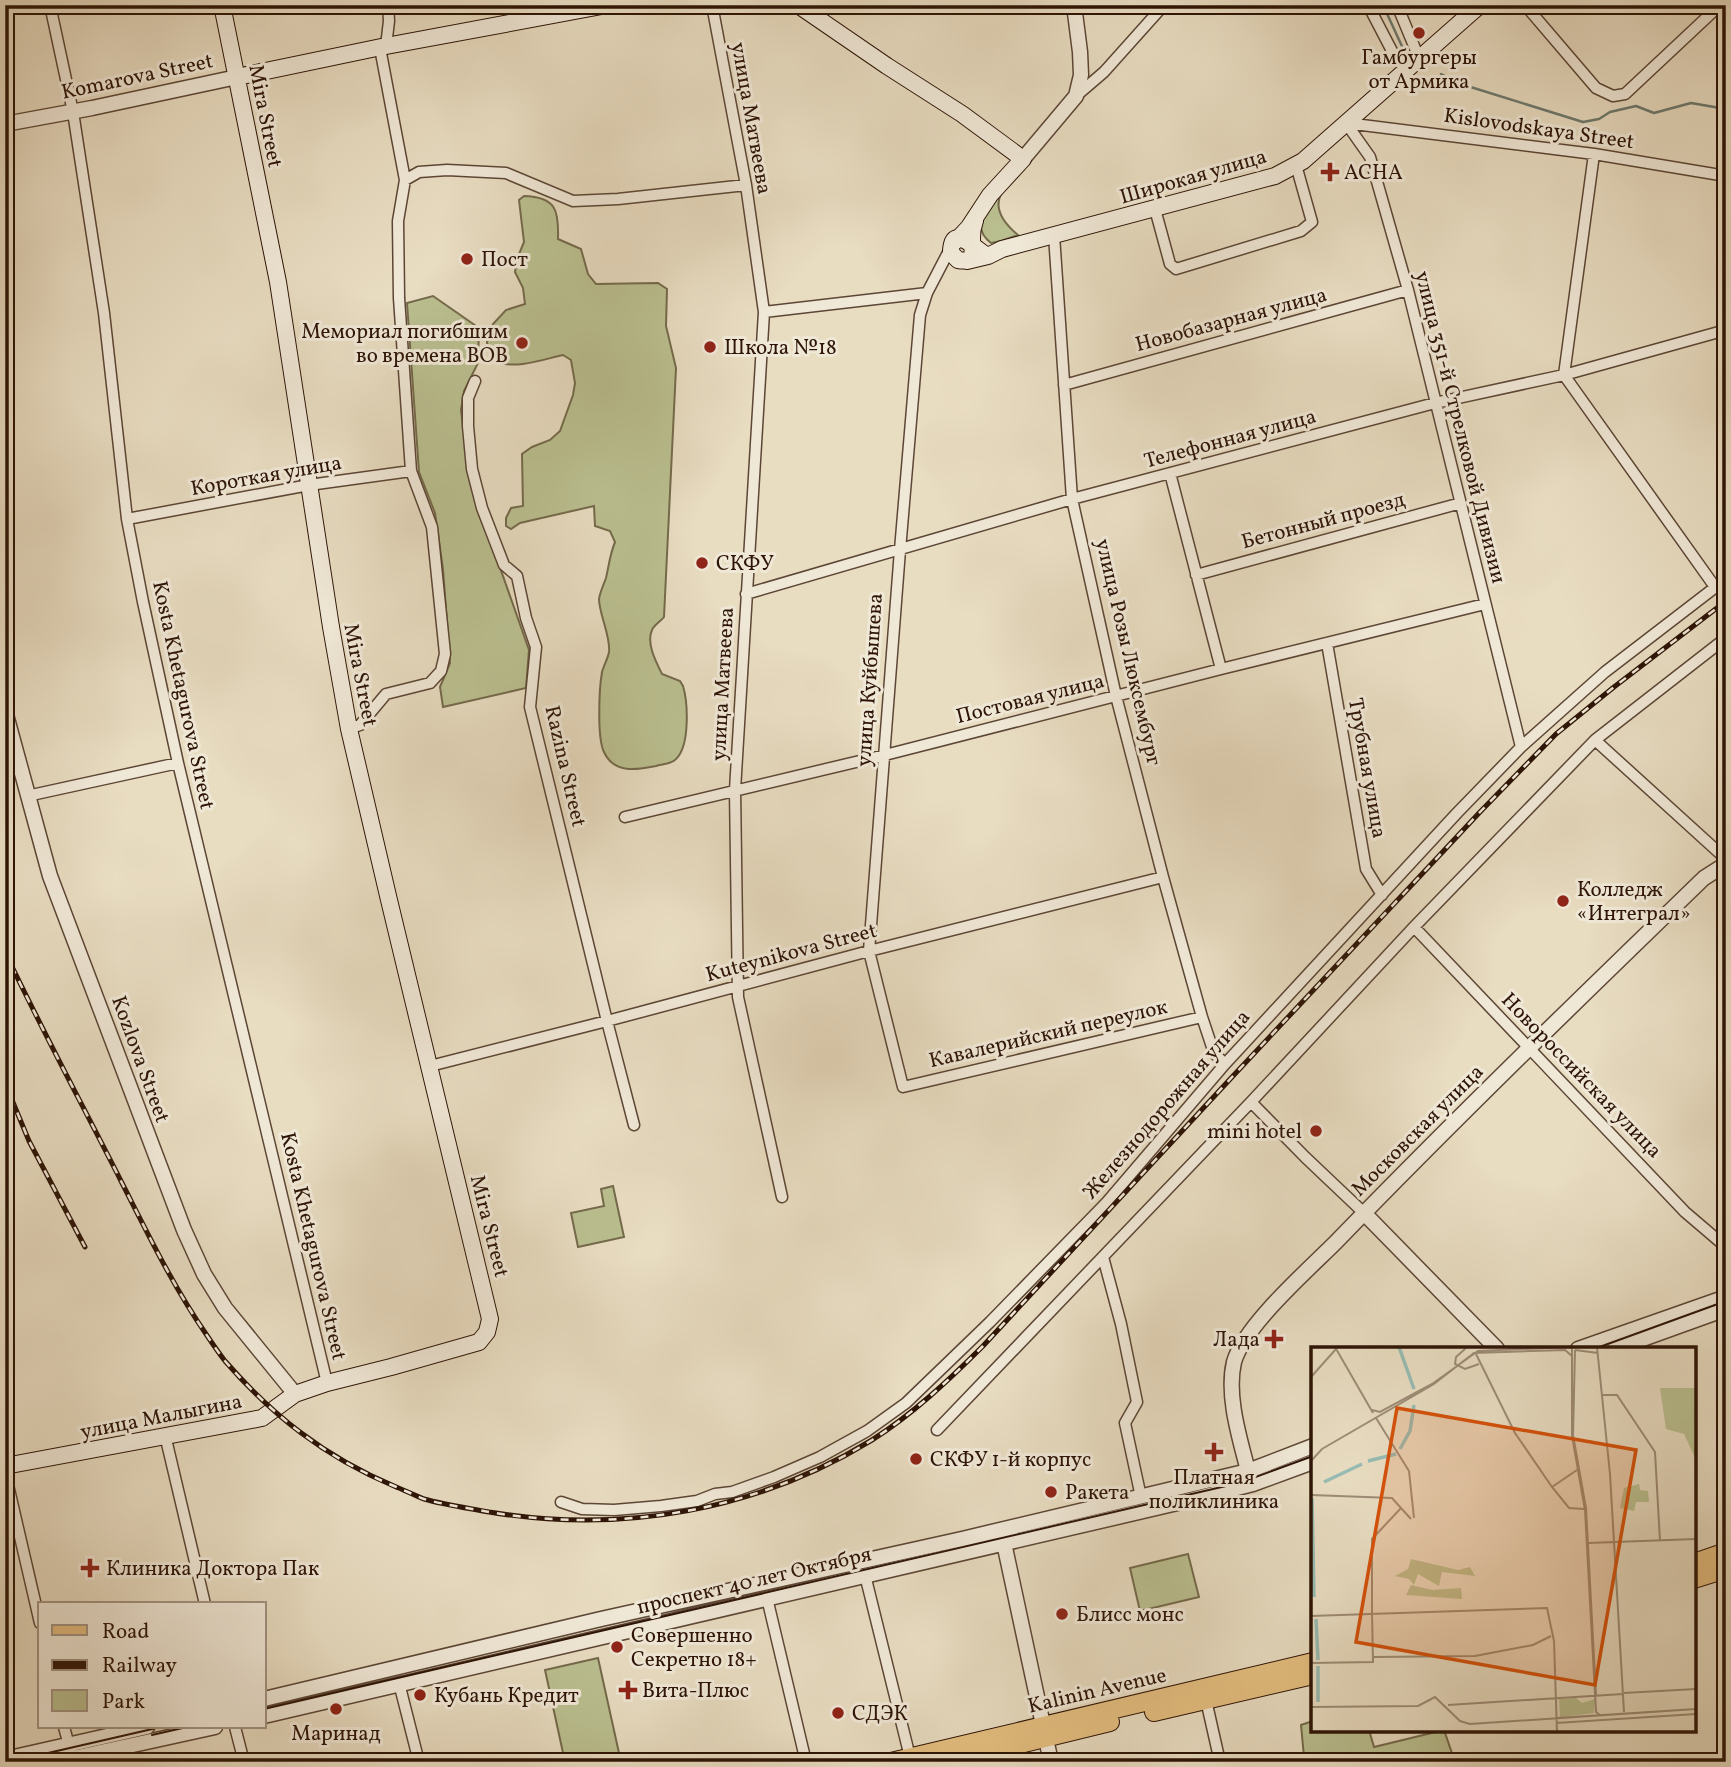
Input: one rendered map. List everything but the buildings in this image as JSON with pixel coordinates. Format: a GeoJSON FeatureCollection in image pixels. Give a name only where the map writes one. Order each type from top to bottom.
{"type":"FeatureCollection","features":[{"type":"Feature","properties":{"kind":"main road","name":"Mira Street"},"geometry":{"type":"LineString","coordinates":[[222,5],[278,282],[349,729],[490,1319],[487,1332],[479,1342]]}},
{"type":"Feature","properties":{"kind":"main road","name":"Komarova Street"},"geometry":{"type":"LineString","coordinates":[[237,77],[540,11],[607,5]]}},
{"type":"Feature","properties":{"kind":"main road"},"geometry":{"type":"LineString","coordinates":[[798,5],[962,114],[1023,159]]}},
{"type":"Feature","properties":{"kind":"main road","name":"Широкая улица"},"geometry":{"type":"LineString","coordinates":[[965,261],[1275,176],[1296,165],[1480,5]]}},
{"type":"Feature","properties":{"kind":"main road","name":"улица Куйбышева"},"geometry":{"type":"LineString","coordinates":[[954,242],[969,227],[990,195],[1023,159]]}},
{"type":"Feature","properties":{"kind":"main road","name":"улица Куйбышева"},"geometry":{"type":"LineString","coordinates":[[965,261],[973,254],[972,227],[977,215]]}},
{"type":"Feature","properties":{"kind":"main road"},"geometry":{"type":"LineString","coordinates":[[965,261],[954,258],[951,253],[954,242],[965,239],[988,256]]}},
{"type":"Feature","properties":{"kind":"main road","name":"улица Малыгина"},"geometry":{"type":"LineString","coordinates":[[5,1466],[262,1418],[295,1394],[479,1342]]}},
{"type":"Feature","properties":{"kind":"main road"},"geometry":{"type":"LineString","coordinates":[[1696,1562],[1726,1552]]}},
{"type":"Feature","properties":{"kind":"main road"},"geometry":{"type":"LineString","coordinates":[[1696,1578],[1726,1569]]}},
{"type":"Feature","properties":{"kind":"main road","name":"Kalinin Avenue"},"geometry":{"type":"LineString","coordinates":[[947,1762],[1045,1732],[1311,1663]]}},
{"type":"Feature","properties":{"kind":"main road","name":"Kalinin Avenue"},"geometry":{"type":"LineString","coordinates":[[891,1762],[1206,1700],[1311,1675]]}},
{"type":"Feature","properties":{"kind":"street","name":"Kosta Khetagurova Street"},"geometry":{"type":"LineString","coordinates":[[50,5],[73,112],[104,313],[127,519],[143,602],[178,763],[327,1383]]}},
{"type":"Feature","properties":{"kind":"street"},"geometry":{"type":"LineString","coordinates":[[349,729],[360,725],[386,694],[430,683],[441,671],[445,654],[432,527],[411,471],[399,298],[398,221],[405,180],[383,47],[389,21],[388,5]]}},
{"type":"Feature","properties":{"kind":"street","name":"улица Матвеева"},"geometry":{"type":"LineString","coordinates":[[712,5],[746,185],[764,312],[735,790],[738,997],[782,1197]]}},
{"type":"Feature","properties":{"kind":"street"},"geometry":{"type":"LineString","coordinates":[[1074,5],[1081,75],[1076,96]]}},
{"type":"Feature","properties":{"kind":"street"},"geometry":{"type":"LineString","coordinates":[[1023,159],[1076,96],[1104,72],[1164,5]]}},
{"type":"Feature","properties":{"kind":"street"},"geometry":{"type":"LineString","coordinates":[[1368,5],[1392,51],[1406,70]]}},
{"type":"Feature","properties":{"kind":"street"},"geometry":{"type":"LineString","coordinates":[[1397,5],[1419,58]]}},
{"type":"Feature","properties":{"kind":"street"},"geometry":{"type":"LineString","coordinates":[[1525,5],[1596,88],[1613,96],[1625,94],[1720,5]]}},
{"type":"Feature","properties":{"kind":"street","name":"Komarova Street"},"geometry":{"type":"LineString","coordinates":[[5,124],[237,77]]}},
{"type":"Feature","properties":{"kind":"street","name":"Kislovodskaya Street"},"geometry":{"type":"LineString","coordinates":[[1346,122],[1594,153],[1726,176]]}},
{"type":"Feature","properties":{"kind":"street","name":"улица 351-й Стрелковой Дивизии"},"geometry":{"type":"LineString","coordinates":[[1346,122],[1370,157],[1408,290],[1521,747]]}},
{"type":"Feature","properties":{"kind":"street"},"geometry":{"type":"LineString","coordinates":[[1594,153],[1564,375],[1715,587]]}},
{"type":"Feature","properties":{"kind":"street"},"geometry":{"type":"LineString","coordinates":[[1155,209],[1170,264],[1176,269],[1301,231],[1312,222],[1296,165]]}},
{"type":"Feature","properties":{"kind":"street"},"geometry":{"type":"LineString","coordinates":[[405,180],[419,172],[447,170],[506,173],[573,201],[618,199],[746,185]]}},
{"type":"Feature","properties":{"kind":"street","name":"улица Розы Люксембург"},"geometry":{"type":"LineString","coordinates":[[1054,235],[1072,499],[1116,696],[1163,877],[1202,1017],[1214,1053],[1225,1064]]}},
{"type":"Feature","properties":{"kind":"street","name":"улица Куйбышева"},"geometry":{"type":"LineString","coordinates":[[903,1087],[869,951],[920,315],[927,293],[954,242]]}},
{"type":"Feature","properties":{"kind":"street"},"geometry":{"type":"LineString","coordinates":[[936,276],[965,261]]}},
{"type":"Feature","properties":{"kind":"street","name":"Новобазарная улица"},"geometry":{"type":"LineString","coordinates":[[1064,385],[1408,290]]}},
{"type":"Feature","properties":{"kind":"street"},"geometry":{"type":"LineString","coordinates":[[764,312],[927,293]]}},
{"type":"Feature","properties":{"kind":"street","name":"Телефонная улица"},"geometry":{"type":"LineString","coordinates":[[746,594],[1072,499],[1435,403],[1564,375],[1726,330]]}},
{"type":"Feature","properties":{"kind":"street","name":"Razina Street"},"geometry":{"type":"LineString","coordinates":[[475,381],[468,398],[472,469],[482,508],[504,565],[517,576],[526,618],[536,647],[530,707],[634,1125]]}},
{"type":"Feature","properties":{"kind":"street","name":"Короткая улица"},"geometry":{"type":"LineString","coordinates":[[127,519],[309,485],[411,471]]}},
{"type":"Feature","properties":{"kind":"street"},"geometry":{"type":"LineString","coordinates":[[1170,474],[1221,669]]}},
{"type":"Feature","properties":{"kind":"street","name":"Бетонный проезд"},"geometry":{"type":"LineString","coordinates":[[1196,575],[1461,503]]}},
{"type":"Feature","properties":{"kind":"street","name":"Железнодорожная улица"},"geometry":{"type":"LineString","coordinates":[[561,1502],[582,1509],[614,1510],[697,1501],[715,1494],[732,1492],[820,1457],[867,1431],[906,1403],[1107,1202],[1225,1064],[1521,747],[1605,672],[1726,579]]}},
{"type":"Feature","properties":{"kind":"street","name":"Постовая улица"},"geometry":{"type":"LineString","coordinates":[[625,817],[885,755],[1485,604]]}},
{"type":"Feature","properties":{"kind":"street"},"geometry":{"type":"LineString","coordinates":[[937,1430],[1595,740],[1726,638]]}},
{"type":"Feature","properties":{"kind":"street","name":"Трубная улица"},"geometry":{"type":"LineString","coordinates":[[1326,643],[1366,869],[1382,895]]}},
{"type":"Feature","properties":{"kind":"street","name":"Kozlova Street"},"geometry":{"type":"LineString","coordinates":[[5,711],[50,876],[184,1230],[204,1274],[225,1308],[295,1394]]}},
{"type":"Feature","properties":{"kind":"street"},"geometry":{"type":"LineString","coordinates":[[1595,740],[1726,859]]}},
{"type":"Feature","properties":{"kind":"street"},"geometry":{"type":"LineString","coordinates":[[27,796],[178,763]]}},
{"type":"Feature","properties":{"kind":"street","name":"Московская улица"},"geometry":{"type":"LineString","coordinates":[[1250,1478],[1231,1392],[1235,1361],[1249,1333],[1364,1213],[1530,1048],[1704,878],[1726,864]]}},
{"type":"Feature","properties":{"kind":"street","name":"Kuteynikova Street"},"geometry":{"type":"LineString","coordinates":[[430,1066],[1163,877]]}},
{"type":"Feature","properties":{"kind":"street","name":"Новороссийская улица"},"geometry":{"type":"LineString","coordinates":[[1414,927],[1685,1212],[1726,1247]]}},
{"type":"Feature","properties":{"kind":"street","name":"Кавалерийский переулок"},"geometry":{"type":"LineString","coordinates":[[903,1087],[1202,1017]]}},
{"type":"Feature","properties":{"kind":"street"},"geometry":{"type":"LineString","coordinates":[[1251,1102],[1495,1347]]}},
{"type":"Feature","properties":{"kind":"street"},"geometry":{"type":"LineString","coordinates":[[1103,1257],[1121,1324],[1137,1402],[1125,1423],[1142,1497]]}},
{"type":"Feature","properties":{"kind":"street"},"geometry":{"type":"LineString","coordinates":[[1584,1347],[1726,1297]]}},
{"type":"Feature","properties":{"kind":"street"},"geometry":{"type":"LineString","coordinates":[[1621,1347],[1726,1309]]}},
{"type":"Feature","properties":{"kind":"street"},"geometry":{"type":"LineString","coordinates":[[165,1436],[205,1602]]}},
{"type":"Feature","properties":{"kind":"street","name":"проспект 40 лет Октября"},"geometry":{"type":"LineString","coordinates":[[266,1699],[601,1619],[1142,1497],[1250,1478],[1311,1448]]}},
{"type":"Feature","properties":{"kind":"street","name":"проспект 40 лет Октября"},"geometry":{"type":"LineString","coordinates":[[266,1716],[1004,1543],[1311,1463]]}},
{"type":"Feature","properties":{"kind":"street"},"geometry":{"type":"LineString","coordinates":[[5,1472],[38,1614]]}},
{"type":"Feature","properties":{"kind":"street"},"geometry":{"type":"LineString","coordinates":[[1004,1543],[1051,1762]]}},
{"type":"Feature","properties":{"kind":"street"},"geometry":{"type":"LineString","coordinates":[[865,1575],[910,1757]]}},
{"type":"Feature","properties":{"kind":"street"},"geometry":{"type":"LineString","coordinates":[[767,1598],[806,1762]]}},
{"type":"Feature","properties":{"kind":"street"},"geometry":{"type":"LineString","coordinates":[[399,1683],[419,1762]]}},
{"type":"Feature","properties":{"kind":"street"},"geometry":{"type":"LineString","coordinates":[[1206,1700],[1220,1762]]}},
{"type":"Feature","properties":{"kind":"street"},"geometry":{"type":"LineString","coordinates":[[64,1728],[71,1755]]}},
{"type":"Feature","properties":{"kind":"street"},"geometry":{"type":"LineString","coordinates":[[55,1762],[144,1728]]}},
{"type":"Feature","properties":{"kind":"street"},"geometry":{"type":"LineString","coordinates":[[5,1759],[71,1755],[210,1728]]}},
{"type":"Feature","properties":{"kind":"street"},"geometry":{"type":"LineString","coordinates":[[235,1728],[244,1762]]}},
{"type":"Feature","properties":{"kind":"green space"},"geometry":{"type":"Polygon","coordinates":[[[1001,194],[1000,211],[1005,222],[1018,235],[991,243],[981,230],[981,224],[986,212],[1001,194]]]}},
{"type":"Feature","properties":{"kind":"green space"},"geometry":{"type":"Polygon","coordinates":[[[524,196],[549,202],[558,220],[558,239],[581,249],[588,274],[596,284],[658,283],[667,289],[666,326],[676,368],[664,617],[653,628],[650,641],[662,674],[680,681],[683,686],[687,713],[686,735],[681,753],[667,764],[641,769],[620,767],[608,759],[602,745],[600,690],[609,646],[599,599],[615,542],[610,531],[595,526],[594,506],[520,523],[511,529],[506,526],[506,518],[511,508],[523,506],[522,454],[550,440],[560,431],[575,383],[571,360],[563,355],[512,365],[495,362],[488,349],[487,342],[493,324],[506,310],[525,304],[523,288],[515,272],[524,242],[519,200],[524,196]]]}},
{"type":"Feature","properties":{"kind":"green space"},"geometry":{"type":"Polygon","coordinates":[[[433,296],[479,328],[478,363],[464,391],[461,410],[470,482],[529,650],[526,688],[443,707],[440,687],[450,663],[443,569],[435,513],[419,472],[407,303],[433,296]]]}},
{"type":"Feature","properties":{"kind":"green space"},"geometry":{"type":"Polygon","coordinates":[[[613,1186],[624,1237],[578,1247],[571,1213],[604,1206],[601,1189],[613,1186]]]}},
{"type":"Feature","properties":{"kind":"green space"},"geometry":{"type":"Polygon","coordinates":[[[1188,1554],[1199,1597],[1140,1611],[1130,1568],[1188,1554]]]}},
{"type":"Feature","properties":{"kind":"green space"},"geometry":{"type":"Polygon","coordinates":[[[598,1658],[621,1762],[565,1762],[545,1670],[598,1658]]]}},
{"type":"Feature","properties":{"kind":"green space"},"geometry":{"type":"Polygon","coordinates":[[[1311,1722],[1311,1732],[1370,1732],[1374,1747],[1445,1732],[1455,1762],[1296,1762],[1304,1757],[1301,1725],[1311,1722]]]}},
{"type":"Feature","properties":{"kind":"waterway"},"geometry":{"type":"LineString","coordinates":[[1383,5],[1406,55]]}},
{"type":"Feature","properties":{"kind":"waterway"},"geometry":{"type":"LineString","coordinates":[[1441,74],[1461,84],[1583,122],[1636,106],[1654,113],[1691,103],[1726,109]]}},
{"type":"Feature","properties":{"kind":"tram line"},"geometry":{"type":"LineString","coordinates":[[1600,1347],[1726,1301]]}},
{"type":"Feature","properties":{"kind":"tram line"},"geometry":{"type":"LineString","coordinates":[[266,1709],[1239,1483],[1311,1457]]}},
{"type":"Feature","properties":{"kind":"tram line"},"geometry":{"type":"LineString","coordinates":[[9,1762],[157,1728]]}},
{"type":"Feature","properties":{"kind":"tram line"},"geometry":{"type":"LineString","coordinates":[[152,1735],[183,1728]]}},
{"type":"Feature","properties":{"kind":"railway"},"geometry":{"type":"LineString","coordinates":[[5,952],[151,1241],[183,1297],[225,1361],[281,1417],[323,1448],[369,1475],[416,1496],[440,1503],[539,1518],[589,1520],[638,1518],[687,1511],[735,1500],[828,1464],[872,1440],[930,1396],[983,1346],[1480,812],[1556,734],[1726,601]]}},
{"type":"Feature","properties":{"kind":"railway"},"geometry":{"type":"LineString","coordinates":[[5,1083],[29,1141],[85,1247]]}},
{"type":"Feature","properties":{"kind":"place","name":"Гамбургеры от Армика"},"geometry":{"type":"Point","coordinates":[1419,33]}},
{"type":"Feature","properties":{"kind":"place","name":"АСНА"},"geometry":{"type":"Point","coordinates":[1330,172]}},
{"type":"Feature","properties":{"kind":"place","name":"Пост"},"geometry":{"type":"Point","coordinates":[467,259]}},
{"type":"Feature","properties":{"kind":"place","name":"Мемориал погибшим во времена ВОВ"},"geometry":{"type":"Point","coordinates":[522,343]}},
{"type":"Feature","properties":{"kind":"place","name":"Школа №18"},"geometry":{"type":"Point","coordinates":[710,347]}},
{"type":"Feature","properties":{"kind":"place","name":"СКФУ"},"geometry":{"type":"Point","coordinates":[702,563]}},
{"type":"Feature","properties":{"kind":"place","name":"Колледж «Интеграл»"},"geometry":{"type":"Point","coordinates":[1563,901]}},
{"type":"Feature","properties":{"kind":"place","name":"mini hotel"},"geometry":{"type":"Point","coordinates":[1316,1131]}},
{"type":"Feature","properties":{"kind":"place","name":"Лада"},"geometry":{"type":"Point","coordinates":[1274,1339]}},
{"type":"Feature","properties":{"kind":"place","name":"Платная поликлиника"},"geometry":{"type":"Point","coordinates":[1214,1452]}},
{"type":"Feature","properties":{"kind":"place","name":"СКФУ 1-й корпус"},"geometry":{"type":"Point","coordinates":[916,1459]}},
{"type":"Feature","properties":{"kind":"place","name":"Ракета"},"geometry":{"type":"Point","coordinates":[1051,1492]}},
{"type":"Feature","properties":{"kind":"place","name":"Клиника Доктора Пак"},"geometry":{"type":"Point","coordinates":[90,1568]}},
{"type":"Feature","properties":{"kind":"place","name":"Блисс монс"},"geometry":{"type":"Point","coordinates":[1062,1614]}},
{"type":"Feature","properties":{"kind":"place","name":"Совершенно Секретно 18+"},"geometry":{"type":"Point","coordinates":[617,1647]}},
{"type":"Feature","properties":{"kind":"place","name":"Вита-Плюс"},"geometry":{"type":"Point","coordinates":[628,1690]}},
{"type":"Feature","properties":{"kind":"place","name":"Кубань Кредит"},"geometry":{"type":"Point","coordinates":[420,1695]}},
{"type":"Feature","properties":{"kind":"place","name":"Маринад"},"geometry":{"type":"Point","coordinates":[336,1709]}},
{"type":"Feature","properties":{"kind":"place","name":"СДЭК"},"geometry":{"type":"Point","coordinates":[838,1713]}}]}
